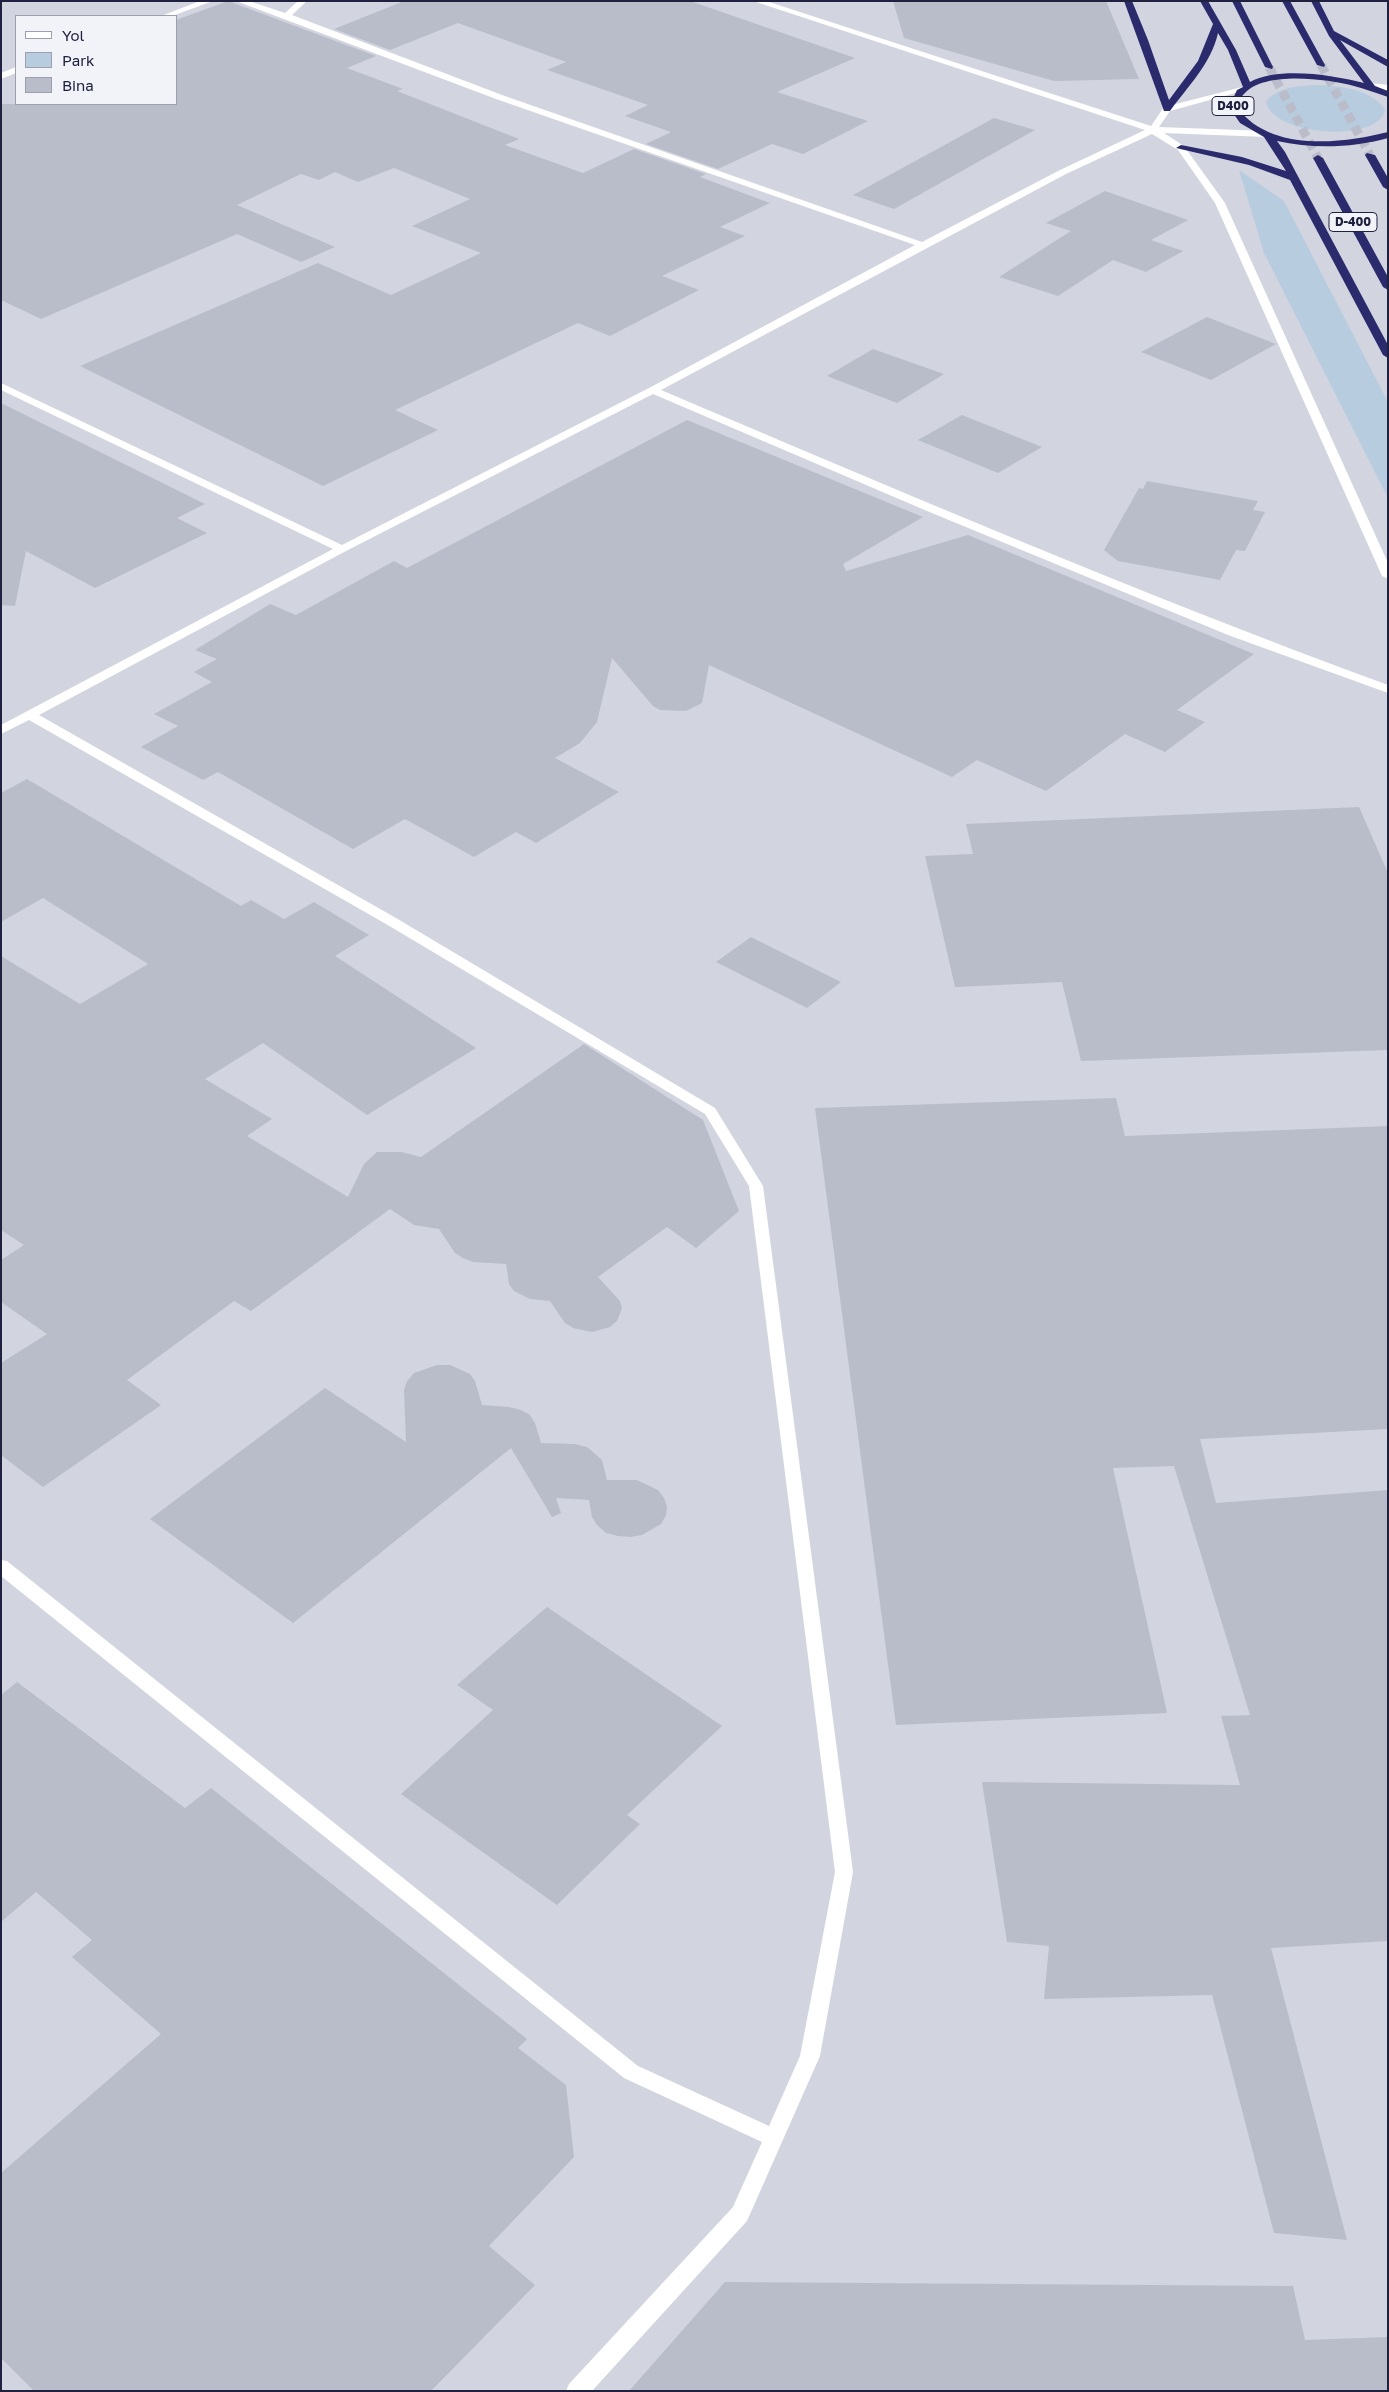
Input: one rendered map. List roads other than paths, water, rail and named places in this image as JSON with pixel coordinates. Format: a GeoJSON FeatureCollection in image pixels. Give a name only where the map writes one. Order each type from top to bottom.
{"type":"FeatureCollection","features":[{"type":"Feature","properties":{"kind":"highway"},"geometry":{"type":"LineString","coordinates":[[1128,1],[1144,40],[1167,109]]}},
{"type":"Feature","properties":{"kind":"highway","name":"D400"},"geometry":{"type":"LineString","coordinates":[[1204,1],[1232,50],[1247,87]]}},
{"type":"Feature","properties":{"kind":"highway"},"geometry":{"type":"LineString","coordinates":[[1236,1],[1268,67]]}},
{"type":"Feature","properties":{"kind":"highway"},"geometry":{"type":"LineString","coordinates":[[1286,1],[1321,65]]}},
{"type":"Feature","properties":{"kind":"highway","name":"D400"},"geometry":{"type":"LineString","coordinates":[[1315,1],[1329,29],[1371,86]]}},
{"type":"Feature","properties":{"kind":"highway"},"geometry":{"type":"LineString","coordinates":[[1167,109],[1178,92],[1200,68],[1212,43],[1216,25]]}},
{"type":"Feature","properties":{"kind":"highway"},"geometry":{"type":"LineString","coordinates":[[1329,29],[1388,64]]}},
{"type":"Feature","properties":{"kind":"highway","name":"D400"},"geometry":{"type":"LineString","coordinates":[[1388,94],[1371,86],[1335,78],[1304,76],[1272,79],[1247,87],[1234,100],[1233,107],[1236,114],[1253,128],[1288,140],[1335,144],[1358,143],[1388,134]]}},
{"type":"Feature","properties":{"kind":"highway","name":"D400"},"geometry":{"type":"LineString","coordinates":[[1267,134],[1280,152],[1388,355]]}},
{"type":"Feature","properties":{"kind":"highway"},"geometry":{"type":"LineString","coordinates":[[1182,148],[1229,155],[1264,165],[1294,178]]}},
{"type":"Feature","properties":{"kind":"highway"},"geometry":{"type":"LineString","coordinates":[[1370,155],[1388,187]]}},
{"type":"Feature","properties":{"kind":"highway","name":"D-400"},"geometry":{"type":"LineString","coordinates":[[1318,158],[1388,287]]}},
{"type":"Feature","properties":{"kind":"street"},"geometry":{"type":"LineString","coordinates":[[168,15],[209,1]]}},
{"type":"Feature","properties":{"kind":"street"},"geometry":{"type":"LineString","coordinates":[[240,1],[286,16],[508,100],[922,245]]}},
{"type":"Feature","properties":{"kind":"street"},"geometry":{"type":"LineString","coordinates":[[286,16],[303,1]]}},
{"type":"Feature","properties":{"kind":"street"},"geometry":{"type":"LineString","coordinates":[[757,1],[1153,130],[1182,148],[1220,202],[1388,576]]}},
{"type":"Feature","properties":{"kind":"street"},"geometry":{"type":"LineString","coordinates":[[1,76],[15,70]]}},
{"type":"Feature","properties":{"kind":"street"},"geometry":{"type":"LineString","coordinates":[[1371,86],[1388,88]]}},
{"type":"Feature","properties":{"kind":"street"},"geometry":{"type":"LineString","coordinates":[[1153,130],[1167,109],[1247,87]]}},
{"type":"Feature","properties":{"kind":"street"},"geometry":{"type":"LineString","coordinates":[[1,730],[342,549],[653,390],[1062,172],[1153,130],[1267,134]]}},
{"type":"Feature","properties":{"kind":"street"},"geometry":{"type":"LineString","coordinates":[[1,386],[342,549]]}},
{"type":"Feature","properties":{"kind":"street"},"geometry":{"type":"LineString","coordinates":[[653,390],[931,509],[1232,632],[1388,689]]}},
{"type":"Feature","properties":{"kind":"street"},"geometry":{"type":"LineString","coordinates":[[30,715],[391,921],[710,1111],[756,1186],[844,1872],[810,2056],[740,2214],[577,2391]]}},
{"type":"Feature","properties":{"kind":"street"},"geometry":{"type":"LineString","coordinates":[[1,1566],[631,2072],[774,2138]]}},
{"type":"Feature","properties":{"kind":"tunnel"},"geometry":{"type":"LineString","coordinates":[[1321,65],[1370,155]]}},
{"type":"Feature","properties":{"kind":"tunnel"},"geometry":{"type":"LineString","coordinates":[[1269,67],[1318,158]]}}]}
